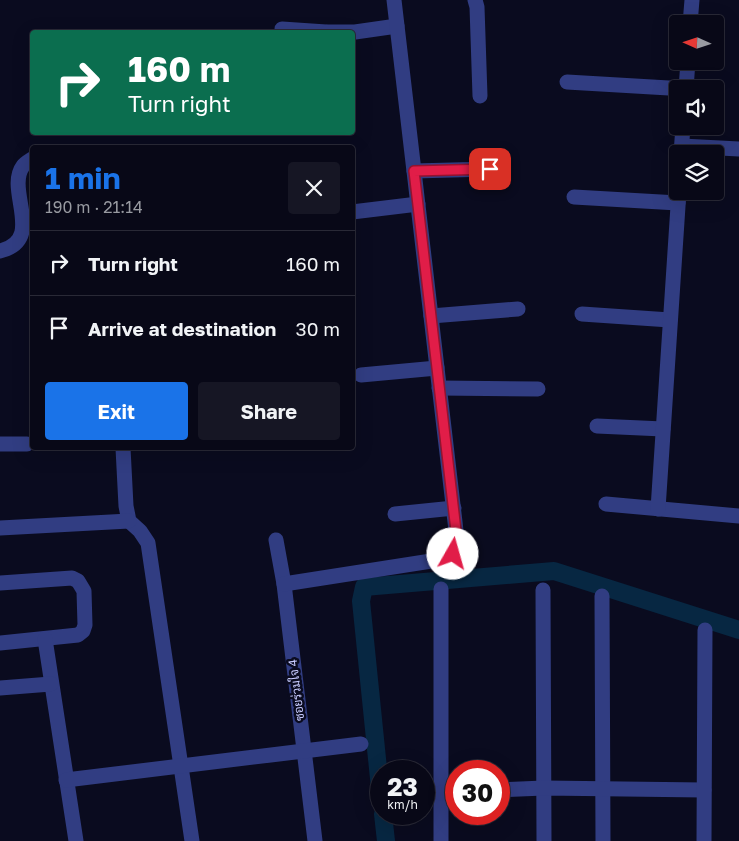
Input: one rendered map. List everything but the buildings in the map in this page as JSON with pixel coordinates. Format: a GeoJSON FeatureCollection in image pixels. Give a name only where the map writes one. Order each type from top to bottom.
{"type":"FeatureCollection","features":[{"type":"Feature","properties":{"kind":"street"},"geometry":{"type":"LineString","coordinates":[[284,584],[444,559],[453,554],[457,539],[394,0]]}},
{"type":"Feature","properties":{"kind":"street"},"geometry":{"type":"LineString","coordinates":[[474,0],[476,7],[480,96]]}},
{"type":"Feature","properties":{"kind":"street"},"geometry":{"type":"LineString","coordinates":[[691,15],[692,0]]}},
{"type":"Feature","properties":{"kind":"street"},"geometry":{"type":"LineString","coordinates":[[355,32],[397,26]]}},
{"type":"Feature","properties":{"kind":"street"},"geometry":{"type":"LineString","coordinates":[[282,29],[297,30]]}},
{"type":"Feature","properties":{"kind":"street"},"geometry":{"type":"LineString","coordinates":[[567,82],[669,88]]}},
{"type":"Feature","properties":{"kind":"street"},"geometry":{"type":"LineString","coordinates":[[724,149],[739,149]]}},
{"type":"Feature","properties":{"kind":"street"},"geometry":{"type":"LineString","coordinates":[[0,251],[13,246],[22,236],[23,225],[19,173],[24,164],[30,160]]}},
{"type":"Feature","properties":{"kind":"street"},"geometry":{"type":"LineString","coordinates":[[414,171],[490,169]]}},
{"type":"Feature","properties":{"kind":"street"},"geometry":{"type":"LineString","coordinates":[[574,197],[669,197]]}},
{"type":"Feature","properties":{"kind":"street"},"geometry":{"type":"LineString","coordinates":[[658,509],[678,200]]}},
{"type":"Feature","properties":{"kind":"street"},"geometry":{"type":"LineString","coordinates":[[355,212],[418,204]]}},
{"type":"Feature","properties":{"kind":"street"},"geometry":{"type":"LineString","coordinates":[[431,316],[518,309]]}},
{"type":"Feature","properties":{"kind":"street"},"geometry":{"type":"LineString","coordinates":[[582,314],[670,320]]}},
{"type":"Feature","properties":{"kind":"street"},"geometry":{"type":"LineString","coordinates":[[361,376],[437,368]]}},
{"type":"Feature","properties":{"kind":"street"},"geometry":{"type":"LineString","coordinates":[[439,388],[538,389]]}},
{"type":"Feature","properties":{"kind":"street"},"geometry":{"type":"LineString","coordinates":[[597,426],[663,429]]}},
{"type":"Feature","properties":{"kind":"street"},"geometry":{"type":"LineString","coordinates":[[0,444],[27,444]]}},
{"type":"Feature","properties":{"kind":"street"},"geometry":{"type":"LineString","coordinates":[[123,450],[126,506],[129,522],[140,531],[148,543],[192,841]]}},
{"type":"Feature","properties":{"kind":"street"},"geometry":{"type":"LineString","coordinates":[[606,504],[739,516]]}},
{"type":"Feature","properties":{"kind":"street"},"geometry":{"type":"LineString","coordinates":[[395,514],[454,508]]}},
{"type":"Feature","properties":{"kind":"street"},"geometry":{"type":"LineString","coordinates":[[0,528],[129,522]]}},
{"type":"Feature","properties":{"kind":"street","name":"ซอยร่วมใจ 4"},"geometry":{"type":"LineString","coordinates":[[276,540],[284,584],[314,841]]}},
{"type":"Feature","properties":{"kind":"street"},"geometry":{"type":"LineString","coordinates":[[0,583],[67,578],[78,581],[84,590],[85,618],[83,631],[78,635],[0,643]]}},
{"type":"Feature","properties":{"kind":"street"},"geometry":{"type":"LineString","coordinates":[[441,589],[448,760]]}},
{"type":"Feature","properties":{"kind":"street"},"geometry":{"type":"LineString","coordinates":[[543,590],[544,841]]}},
{"type":"Feature","properties":{"kind":"street"},"geometry":{"type":"LineString","coordinates":[[602,596],[602,841]]}},
{"type":"Feature","properties":{"kind":"street"},"geometry":{"type":"LineString","coordinates":[[704,841],[705,630]]}},
{"type":"Feature","properties":{"kind":"street"},"geometry":{"type":"LineString","coordinates":[[45,639],[76,841]]}},
{"type":"Feature","properties":{"kind":"street"},"geometry":{"type":"LineString","coordinates":[[0,688],[51,684]]}},
{"type":"Feature","properties":{"kind":"street"},"geometry":{"type":"LineString","coordinates":[[66,780],[361,744]]}},
{"type":"Feature","properties":{"kind":"street"},"geometry":{"type":"LineString","coordinates":[[510,790],[544,788],[704,790]]}},
{"type":"Feature","properties":{"kind":"street"},"geometry":{"type":"LineString","coordinates":[[441,841],[445,816]]}},
{"type":"Feature","properties":{"kind":"waterway"},"geometry":{"type":"LineString","coordinates":[[377,760],[361,601],[364,587],[554,571],[739,630]]}},
{"type":"Feature","properties":{"kind":"waterway"},"geometry":{"type":"LineString","coordinates":[[384,825],[386,841]]}},
{"type":"Feature","properties":{"kind":"route"},"geometry":{"type":"LineString","coordinates":[[453,554],[457,539],[414,171],[490,169]]}}]}
